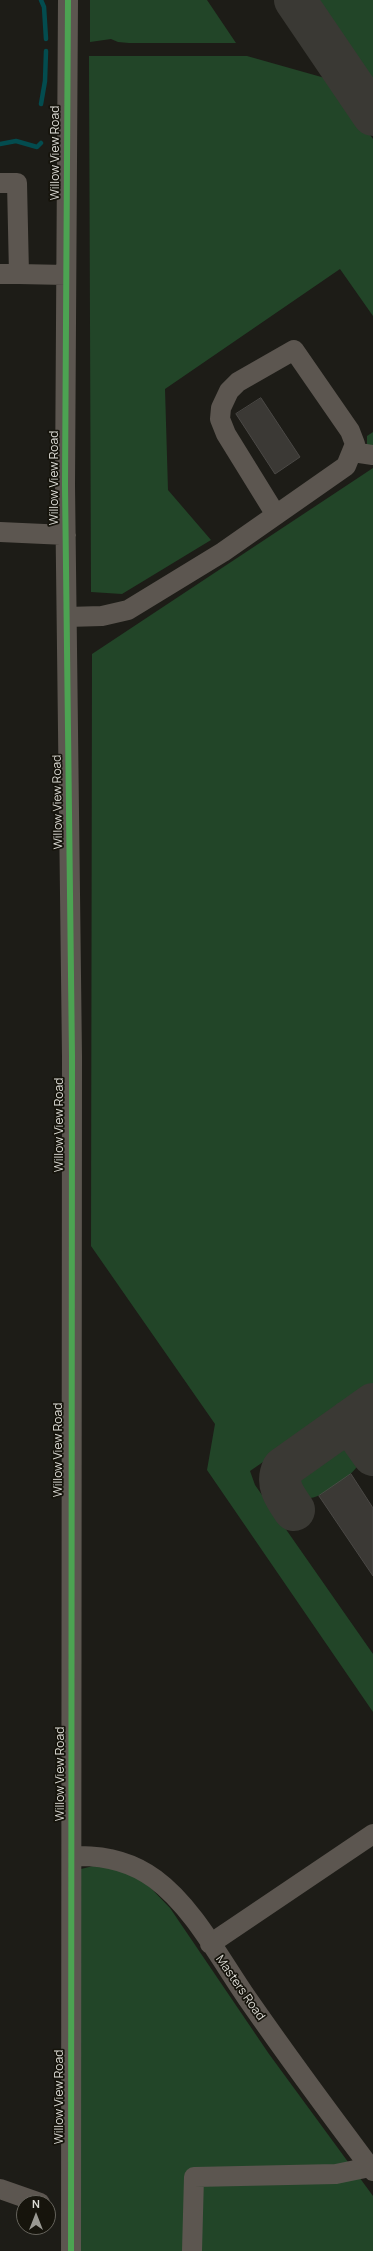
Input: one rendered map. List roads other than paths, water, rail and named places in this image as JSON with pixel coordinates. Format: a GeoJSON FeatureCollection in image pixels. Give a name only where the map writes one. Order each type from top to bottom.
{"type":"FeatureCollection","features":[{"type":"Feature","properties":{"kind":"street","name":"Willow View Road"},"geometry":{"type":"LineString","coordinates":[[68,0],[66,535],[72,1049],[70,1375],[72,1856],[71,2251]]}},
{"type":"Feature","properties":{"kind":"street"},"geometry":{"type":"LineString","coordinates":[[0,183],[17,183],[9,274],[66,275]]}},
{"type":"Feature","properties":{"kind":"street"},"geometry":{"type":"LineString","coordinates":[[67,617],[102,616],[128,610],[223,552],[276,515],[346,466],[355,444],[350,431],[294,350],[238,382],[224,399],[221,408],[220,418],[226,434],[276,515]]}},
{"type":"Feature","properties":{"kind":"street"},"geometry":{"type":"LineString","coordinates":[[353,452],[373,455]]}},
{"type":"Feature","properties":{"kind":"street"},"geometry":{"type":"LineString","coordinates":[[0,532],[66,535]]}},
{"type":"Feature","properties":{"kind":"street"},"geometry":{"type":"LineString","coordinates":[[210,1944],[373,1834]]}},
{"type":"Feature","properties":{"kind":"street","name":"Masters Road"},"geometry":{"type":"LineString","coordinates":[[72,1856],[93,1855],[109,1858],[134,1867],[154,1878],[181,1902],[299,2073],[371,2169]]}},
{"type":"Feature","properties":{"kind":"street"},"geometry":{"type":"LineString","coordinates":[[192,2251],[194,2177],[336,2174],[371,2169]]}},
{"type":"Feature","properties":{"kind":"street"},"geometry":{"type":"LineString","coordinates":[[0,2189],[17,2195]]}},
{"type":"Feature","properties":{"kind":"street"},"geometry":{"type":"LineString","coordinates":[[56,2208],[71,2213]]}},
{"type":"Feature","properties":{"kind":"waterway"},"geometry":{"type":"LineString","coordinates":[[41,0],[44,7],[46,39]]}},
{"type":"Feature","properties":{"kind":"waterway"},"geometry":{"type":"LineString","coordinates":[[41,104],[45,81],[46,51]]}},
{"type":"Feature","properties":{"kind":"waterway"},"geometry":{"type":"LineString","coordinates":[[0,144],[16,141],[37,147],[41,143]]}}]}
